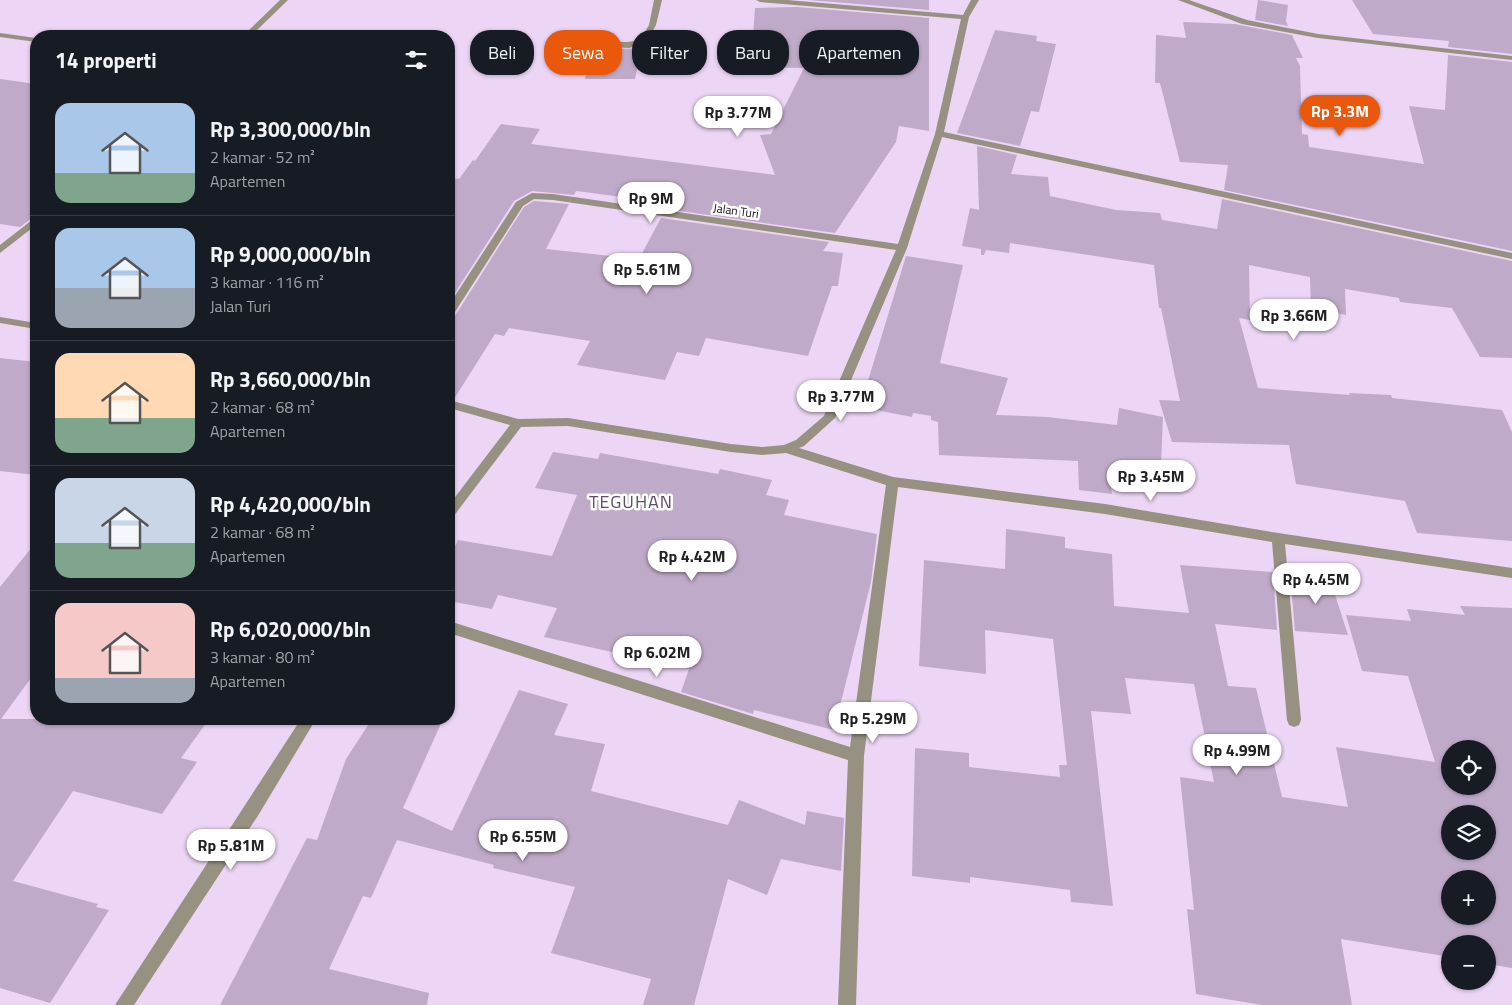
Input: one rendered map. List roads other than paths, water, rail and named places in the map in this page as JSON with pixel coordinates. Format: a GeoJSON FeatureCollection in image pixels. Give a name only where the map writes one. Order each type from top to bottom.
{"type":"FeatureCollection","features":[{"type":"Feature","properties":{"kind":"street"},"geometry":{"type":"LineString","coordinates":[[253,30],[284,0]]}},
{"type":"Feature","properties":{"kind":"street"},"geometry":{"type":"LineString","coordinates":[[622,47],[636,44],[652,32],[658,0]]}},
{"type":"Feature","properties":{"kind":"street"},"geometry":{"type":"LineString","coordinates":[[760,0],[965,17]]}},
{"type":"Feature","properties":{"kind":"street"},"geometry":{"type":"LineString","coordinates":[[786,449],[813,434],[829,418],[902,248],[939,134],[965,17],[975,0]]}},
{"type":"Feature","properties":{"kind":"street"},"geometry":{"type":"LineString","coordinates":[[1182,0],[1246,22],[1318,36],[1512,58]]}},
{"type":"Feature","properties":{"kind":"street"},"geometry":{"type":"LineString","coordinates":[[0,35],[30,39]]}},
{"type":"Feature","properties":{"kind":"street"},"geometry":{"type":"LineString","coordinates":[[939,134],[1512,256]]}},
{"type":"Feature","properties":{"kind":"street","name":"Jalan Turi"},"geometry":{"type":"LineString","coordinates":[[455,304],[519,204],[532,196],[553,197],[902,248]]}},
{"type":"Feature","properties":{"kind":"street"},"geometry":{"type":"LineString","coordinates":[[0,250],[30,225]]}},
{"type":"Feature","properties":{"kind":"street"},"geometry":{"type":"LineString","coordinates":[[0,320],[30,325]]}},
{"type":"Feature","properties":{"kind":"street"},"geometry":{"type":"LineString","coordinates":[[455,406],[518,423],[568,422],[732,448],[762,451],[786,449],[893,482],[1106,508],[1278,538],[1512,573]]}},
{"type":"Feature","properties":{"kind":"street"},"geometry":{"type":"LineString","coordinates":[[455,506],[518,423]]}},
{"type":"Feature","properties":{"kind":"street"},"geometry":{"type":"LineString","coordinates":[[847,1005],[856,756],[893,482]]}},
{"type":"Feature","properties":{"kind":"street"},"geometry":{"type":"LineString","coordinates":[[1278,538],[1294,720]]}},
{"type":"Feature","properties":{"kind":"street"},"geometry":{"type":"LineString","coordinates":[[455,629],[856,756]]}},
{"type":"Feature","properties":{"kind":"street"},"geometry":{"type":"LineString","coordinates":[[124,1005],[253,809],[305,725]]}},
{"type":"Feature","properties":{"kind":"district","name":"TEGUHAN"},"geometry":{"type":"Point","coordinates":[631,502]}}]}
